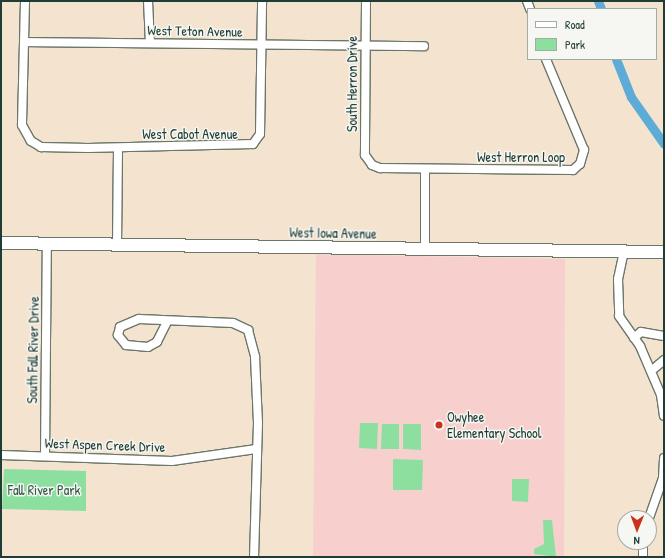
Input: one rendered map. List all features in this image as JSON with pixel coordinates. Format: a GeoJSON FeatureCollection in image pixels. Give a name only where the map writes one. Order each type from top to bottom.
{"type":"FeatureCollection","features":[{"type":"Feature","properties":{"kind":"street"},"geometry":{"type":"LineString","coordinates":[[24,42],[25,1]]}},
{"type":"Feature","properties":{"kind":"street"},"geometry":{"type":"LineString","coordinates":[[148,1],[150,43]]}},
{"type":"Feature","properties":{"kind":"street","name":"West Cabot Avenue"},"geometry":{"type":"LineString","coordinates":[[24,42],[22,125],[31,141],[41,147],[118,148],[253,144],[260,134],[262,1]]}},
{"type":"Feature","properties":{"kind":"street","name":"South Herron Drive"},"geometry":{"type":"LineString","coordinates":[[366,1],[365,155],[372,165]]}},
{"type":"Feature","properties":{"kind":"street","name":"West Teton Avenue"},"geometry":{"type":"LineString","coordinates":[[24,42],[262,44],[365,47],[424,46]]}},
{"type":"Feature","properties":{"kind":"street","name":"West Herron Loop"},"geometry":{"type":"LineString","coordinates":[[372,165],[380,168],[558,173],[580,164],[584,150],[546,60]]}},
{"type":"Feature","properties":{"kind":"street"},"geometry":{"type":"LineString","coordinates":[[117,245],[118,148]]}},
{"type":"Feature","properties":{"kind":"street"},"geometry":{"type":"LineString","coordinates":[[424,249],[425,169]]}},
{"type":"Feature","properties":{"kind":"street","name":"West Iowa Avenue"},"geometry":{"type":"LineString","coordinates":[[1,244],[664,252]]}},
{"type":"Feature","properties":{"kind":"street","name":"South Fall River Drive"},"geometry":{"type":"LineString","coordinates":[[45,456],[47,244]]}},
{"type":"Feature","properties":{"kind":"street"},"geometry":{"type":"LineString","coordinates":[[624,252],[618,279],[619,316],[634,338],[661,395],[664,416]]}},
{"type":"Feature","properties":{"kind":"street"},"geometry":{"type":"LineString","coordinates":[[167,322],[158,342],[148,347],[126,346],[118,336],[120,328],[133,320],[233,323],[248,330],[255,357],[256,449],[254,557]]}},
{"type":"Feature","properties":{"kind":"street"},"geometry":{"type":"LineString","coordinates":[[634,338],[642,332],[664,336]]}},
{"type":"Feature","properties":{"kind":"street"},"geometry":{"type":"LineString","coordinates":[[650,371],[664,360]]}},
{"type":"Feature","properties":{"kind":"street","name":"West Aspen Creek Drive"},"geometry":{"type":"LineString","coordinates":[[1,455],[172,460],[256,449]]}},
{"type":"Feature","properties":{"kind":"street"},"geometry":{"type":"LineString","coordinates":[[652,510],[662,478],[664,458]]}},
{"type":"Feature","properties":{"kind":"shaded area","name":"Owyhee Elementary School"},"geometry":{"type":"Polygon","coordinates":[[[316,254],[565,259],[564,557],[313,557],[316,254]]]}},
{"type":"Feature","properties":{"kind":"green space"},"geometry":{"type":"Polygon","coordinates":[[[360,423],[378,423],[377,449],[359,448],[360,423]]]}},
{"type":"Feature","properties":{"kind":"green space"},"geometry":{"type":"Polygon","coordinates":[[[382,424],[399,424],[399,449],[381,449],[382,424]]]}},
{"type":"Feature","properties":{"kind":"green space"},"geometry":{"type":"Polygon","coordinates":[[[403,424],[421,424],[421,450],[403,449],[403,424]]]}},
{"type":"Feature","properties":{"kind":"green space"},"geometry":{"type":"Polygon","coordinates":[[[393,459],[423,460],[422,490],[393,490],[393,459]]]}},
{"type":"Feature","properties":{"kind":"green space","name":"Fall River Park"},"geometry":{"type":"Polygon","coordinates":[[[4,469],[86,471],[86,511],[2,509],[4,469]]]}},
{"type":"Feature","properties":{"kind":"green space"},"geometry":{"type":"Polygon","coordinates":[[[512,479],[529,479],[528,502],[512,501],[512,479]]]}},
{"type":"Feature","properties":{"kind":"green space"},"geometry":{"type":"Polygon","coordinates":[[[543,520],[552,520],[556,557],[534,554],[534,549],[544,544],[543,520]]]}},
{"type":"Feature","properties":{"kind":"waterway"},"geometry":{"type":"LineString","coordinates":[[598,1],[601,8]]}},
{"type":"Feature","properties":{"kind":"waterway"},"geometry":{"type":"LineString","coordinates":[[616,60],[631,97],[664,144]]}},
{"type":"Feature","properties":{"kind":"place","name":"Owyhee Elementary School"},"geometry":{"type":"Point","coordinates":[439,425]}}]}
